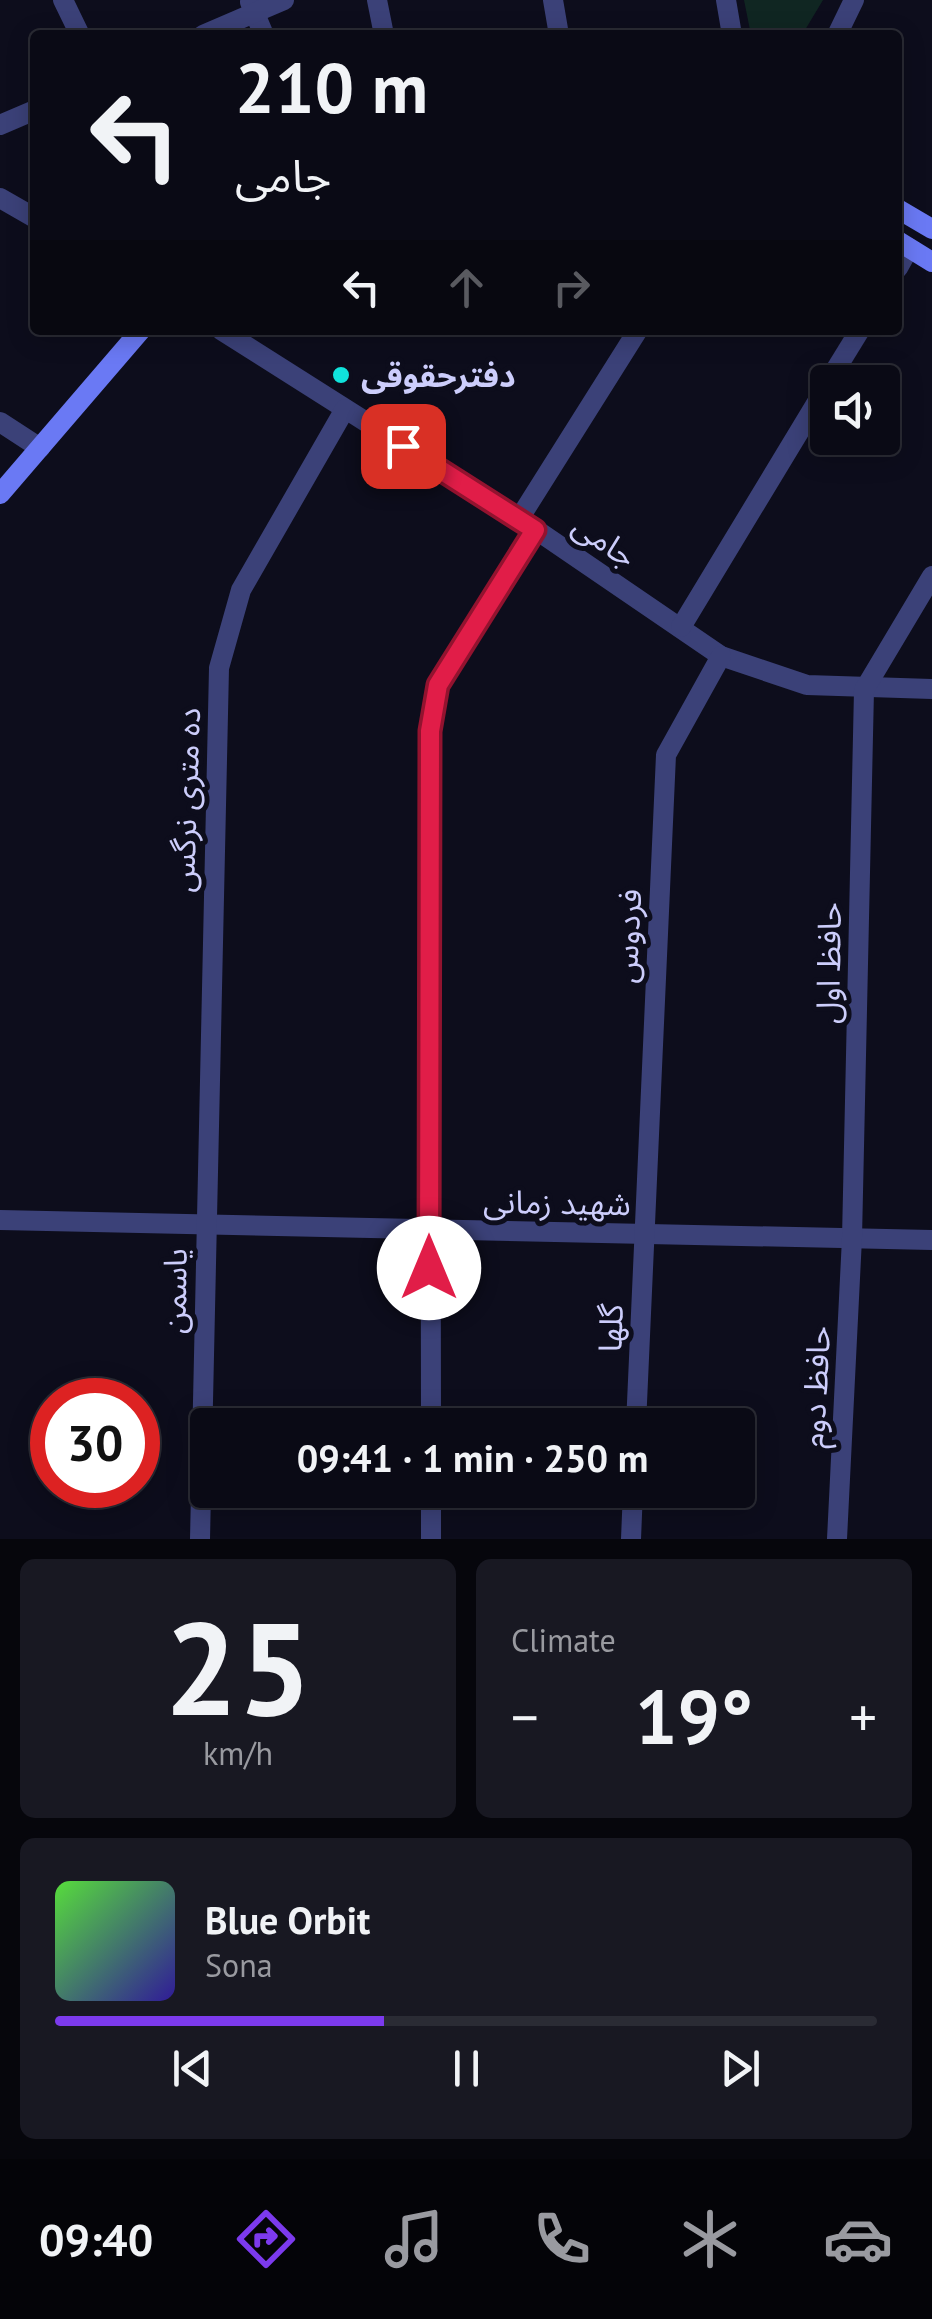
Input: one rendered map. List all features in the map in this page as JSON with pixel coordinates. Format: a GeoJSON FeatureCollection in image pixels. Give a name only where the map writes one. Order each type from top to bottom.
{"type":"FeatureCollection","features":[{"type":"Feature","properties":{"kind":"main road"},"geometry":{"type":"LineString","coordinates":[[902,211],[929,221]]}},
{"type":"Feature","properties":{"kind":"main road"},"geometry":{"type":"LineString","coordinates":[[904,245],[932,262]]}},
{"type":"Feature","properties":{"kind":"main road"},"geometry":{"type":"LineString","coordinates":[[0,494],[137,335]]}},
{"type":"Feature","properties":{"kind":"street"},"geometry":{"type":"LineString","coordinates":[[64,0],[78,30]]}},
{"type":"Feature","properties":{"kind":"street"},"geometry":{"type":"LineString","coordinates":[[212,30],[252,6],[284,0]]}},
{"type":"Feature","properties":{"kind":"street"},"geometry":{"type":"LineString","coordinates":[[376,0],[383,30]]}},
{"type":"Feature","properties":{"kind":"street"},"geometry":{"type":"LineString","coordinates":[[553,0],[558,30]]}},
{"type":"Feature","properties":{"kind":"street"},"geometry":{"type":"LineString","coordinates":[[726,0],[731,30]]}},
{"type":"Feature","properties":{"kind":"street"},"geometry":{"type":"LineString","coordinates":[[839,30],[854,0]]}},
{"type":"Feature","properties":{"kind":"street"},"geometry":{"type":"LineString","coordinates":[[252,6],[262,30]]}},
{"type":"Feature","properties":{"kind":"street"},"geometry":{"type":"LineString","coordinates":[[0,125],[30,112]]}},
{"type":"Feature","properties":{"kind":"street"},"geometry":{"type":"LineString","coordinates":[[0,198],[30,215]]}},
{"type":"Feature","properties":{"kind":"street","name":"جامی"},"geometry":{"type":"LineString","coordinates":[[229,335],[527,524],[721,656],[808,685],[864,690],[932,689]]}},
{"type":"Feature","properties":{"kind":"street"},"geometry":{"type":"LineString","coordinates":[[430,1408],[430,731],[438,685],[635,335]]}},
{"type":"Feature","properties":{"kind":"street"},"geometry":{"type":"LineString","coordinates":[[839,365],[857,335]]}},
{"type":"Feature","properties":{"kind":"street","name":"ده متری نرگس"},"geometry":{"type":"LineString","coordinates":[[205,1224],[219,668],[241,590],[345,409]]}},
{"type":"Feature","properties":{"kind":"street"},"geometry":{"type":"LineString","coordinates":[[681,627],[810,413]]}},
{"type":"Feature","properties":{"kind":"street"},"geometry":{"type":"LineString","coordinates":[[0,422],[40,448]]}},
{"type":"Feature","properties":{"kind":"street"},"geometry":{"type":"LineString","coordinates":[[864,690],[932,576]]}},
{"type":"Feature","properties":{"kind":"street","name":"فردوس"},"geometry":{"type":"LineString","coordinates":[[644,1234],[666,754],[721,656]]}},
{"type":"Feature","properties":{"kind":"street","name":"حافظ اول"},"geometry":{"type":"LineString","coordinates":[[852,1238],[864,690]]}},
{"type":"Feature","properties":{"kind":"street","name":"شهید زمانی"},"geometry":{"type":"LineString","coordinates":[[0,1220],[932,1240]]}},
{"type":"Feature","properties":{"kind":"street","name":"یاسمن"},"geometry":{"type":"LineString","coordinates":[[200,1539],[205,1224]]}},
{"type":"Feature","properties":{"kind":"street","name":"گلها"},"geometry":{"type":"LineString","coordinates":[[637,1408],[644,1234]]}},
{"type":"Feature","properties":{"kind":"street","name":"حافظ دوم"},"geometry":{"type":"LineString","coordinates":[[838,1539],[852,1238]]}},
{"type":"Feature","properties":{"kind":"street"},"geometry":{"type":"LineString","coordinates":[[431,1508],[432,1539]]}},
{"type":"Feature","properties":{"kind":"street"},"geometry":{"type":"LineString","coordinates":[[631,1539],[632,1508]]}},
{"type":"Feature","properties":{"kind":"green space"},"geometry":{"type":"Polygon","coordinates":[[[744,0],[823,0],[805,30],[750,30],[744,0]]]}},
{"type":"Feature","properties":{"kind":"place","name":"دفترحقوقی"},"geometry":{"type":"Point","coordinates":[341,375]}},
{"type":"Feature","properties":{"kind":"route"},"geometry":{"type":"LineString","coordinates":[[403,446],[535,530],[438,685],[430,731],[429,1268]]}}]}
